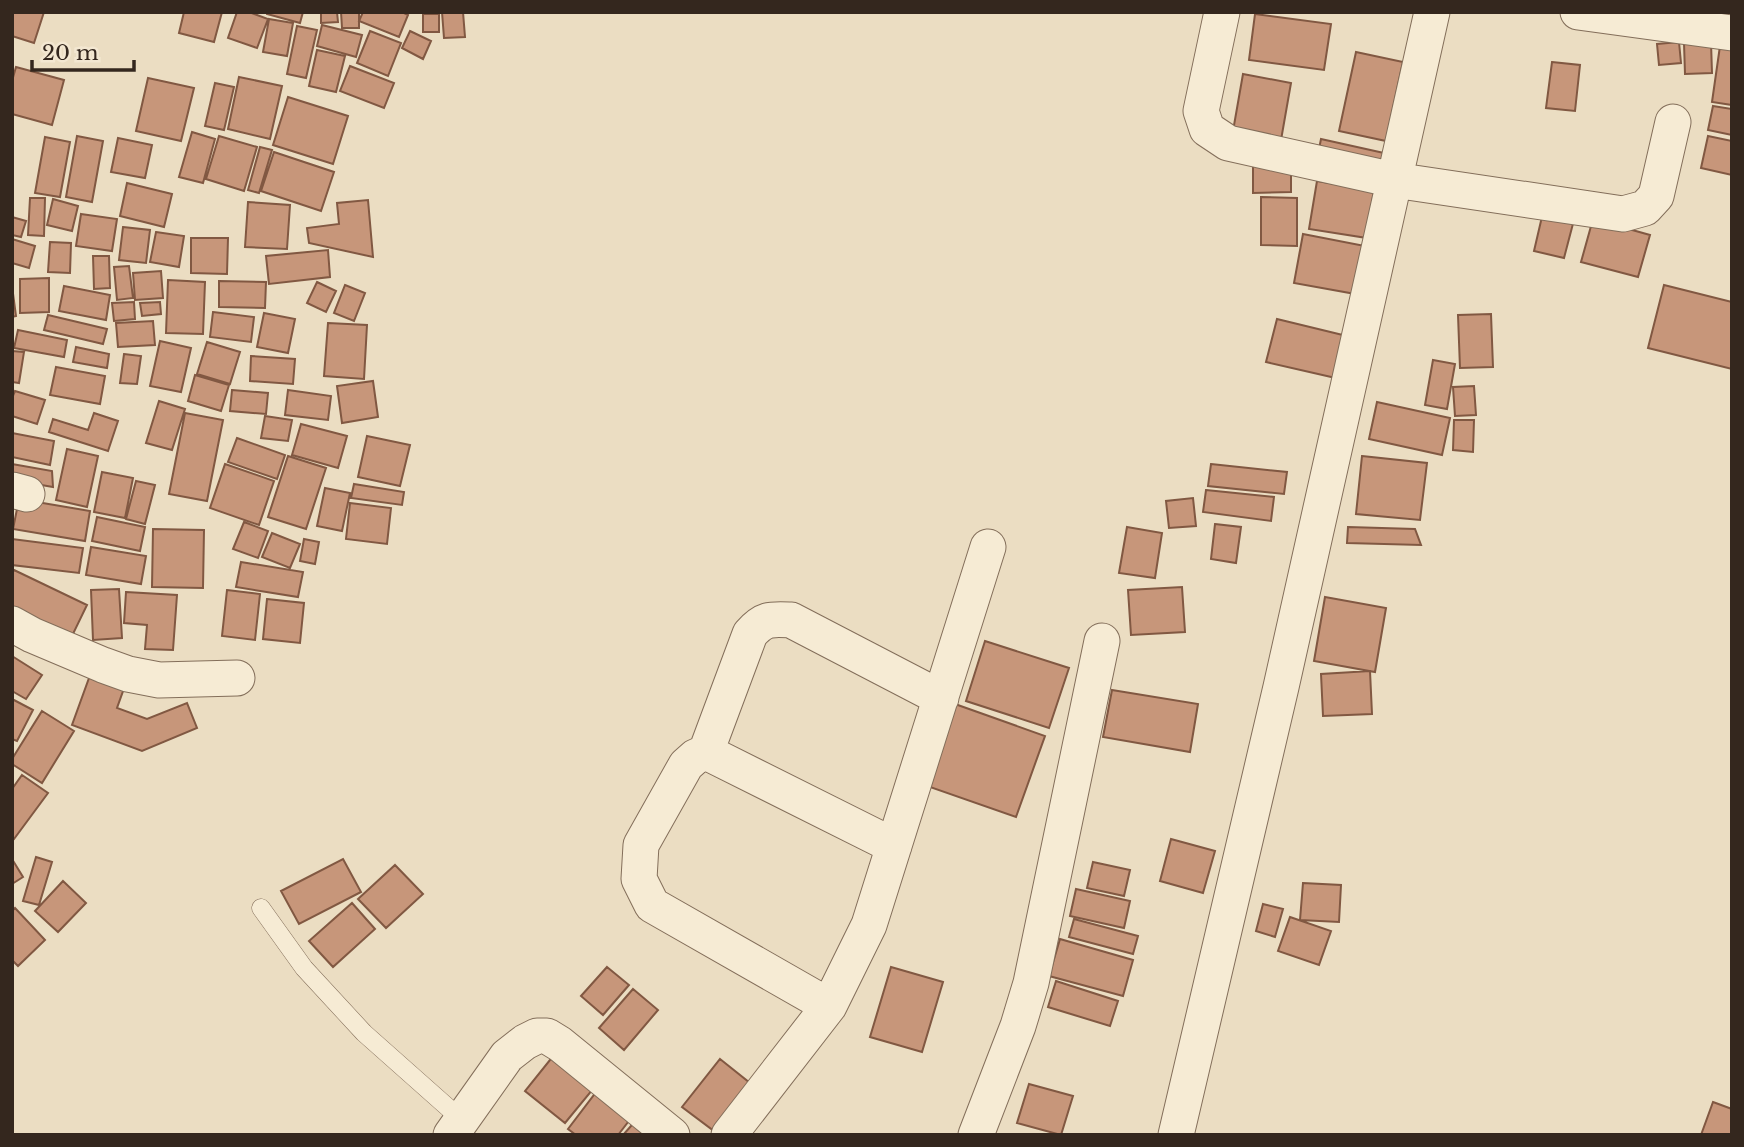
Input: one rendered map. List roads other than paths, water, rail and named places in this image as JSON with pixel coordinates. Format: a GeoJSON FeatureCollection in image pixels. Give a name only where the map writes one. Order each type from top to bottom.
{"type":"FeatureCollection","features":[{"type":"Feature","properties":{"kind":"street"},"geometry":{"type":"LineString","coordinates":[[1222,12],[1201,111],[1207,129],[1228,143],[1394,180],[1623,214],[1645,208],[1656,196],[1673,122]]}},
{"type":"Feature","properties":{"kind":"street"},"geometry":{"type":"LineString","coordinates":[[1176,1135],[1281,687],[1432,12]]}},
{"type":"Feature","properties":{"kind":"street"},"geometry":{"type":"LineString","coordinates":[[1578,12],[1732,33]]}},
{"type":"Feature","properties":{"kind":"street"},"geometry":{"type":"LineString","coordinates":[[729,1135],[829,1006],[869,925],[988,547]]}},
{"type":"Feature","properties":{"kind":"street"},"geometry":{"type":"LineString","coordinates":[[829,1006],[652,905],[639,879],[641,845],[686,765],[706,752],[750,634],[759,624],[775,619],[791,620],[941,698]]}},
{"type":"Feature","properties":{"kind":"street"},"geometry":{"type":"LineString","coordinates":[[12,624],[128,674],[159,680],[237,678]]}},
{"type":"Feature","properties":{"kind":"street"},"geometry":{"type":"LineString","coordinates":[[976,1135],[1018,1026],[1031,983],[1102,641]]}},
{"type":"Feature","properties":{"kind":"street"},"geometry":{"type":"LineString","coordinates":[[706,752],[894,846]]}},
{"type":"Feature","properties":{"kind":"street"},"geometry":{"type":"LineString","coordinates":[[456,1128],[507,1056],[537,1036],[547,1036],[672,1135]]}},
{"type":"Feature","properties":{"kind":"lane"},"geometry":{"type":"LineString","coordinates":[[261,908],[304,968],[456,1128]]}}]}
